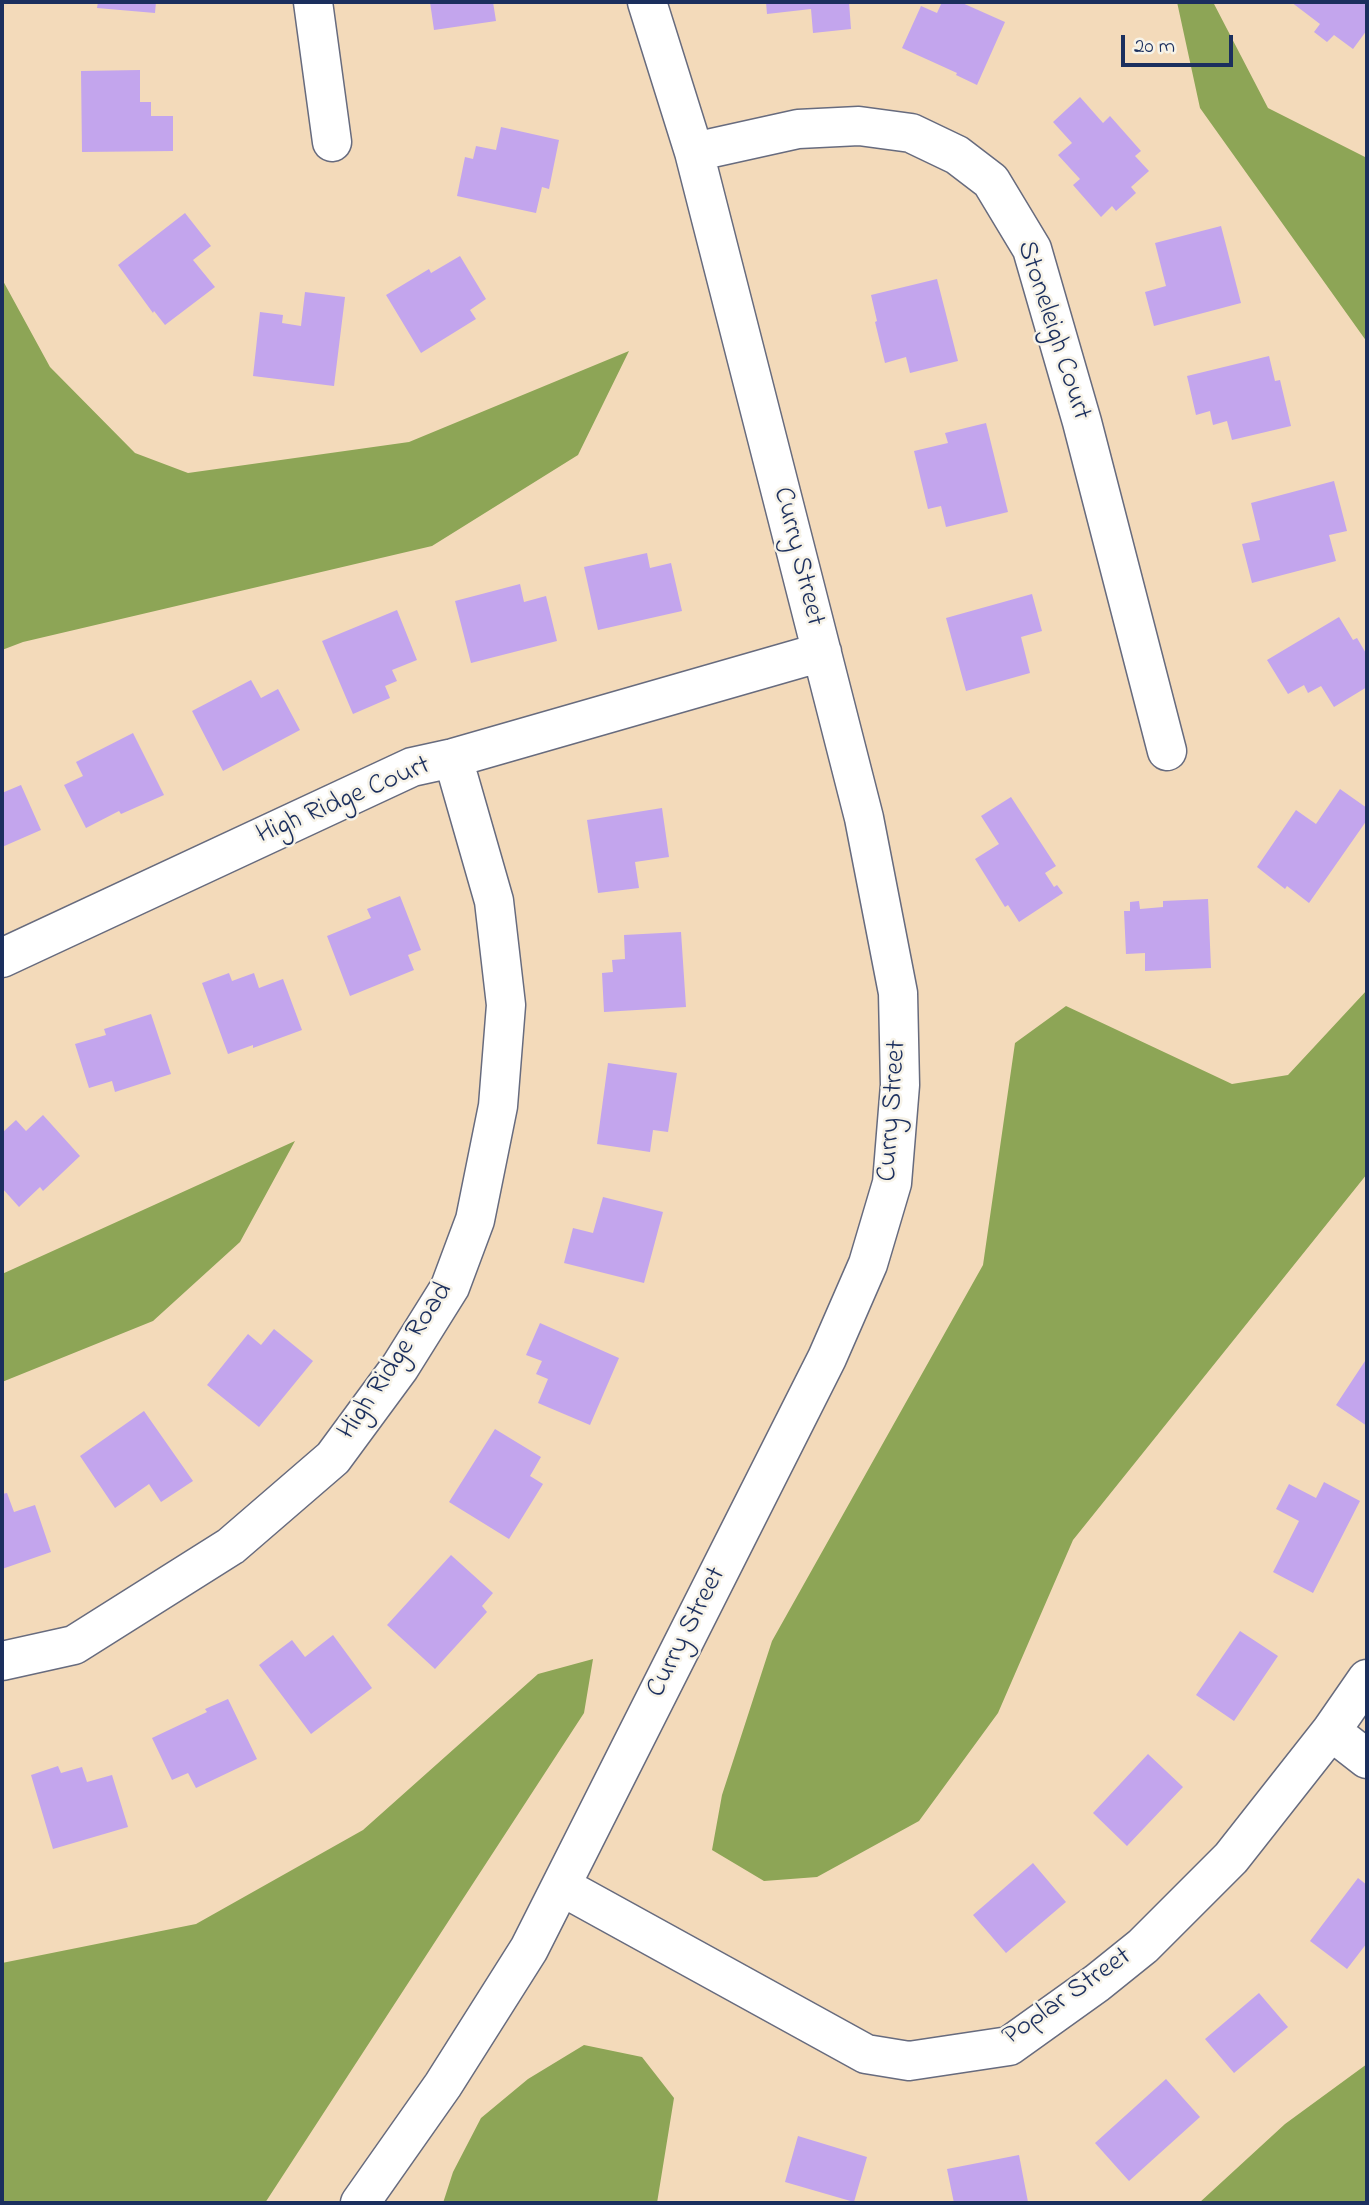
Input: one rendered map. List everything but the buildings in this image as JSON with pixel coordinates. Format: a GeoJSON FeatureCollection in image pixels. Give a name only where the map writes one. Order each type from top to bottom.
{"type":"FeatureCollection","features":[{"type":"Feature","properties":{"kind":"street"},"geometry":{"type":"LineString","coordinates":[[313,2],[332,142]]}},
{"type":"Feature","properties":{"kind":"street","name":"Curry Street"},"geometry":{"type":"LineString","coordinates":[[360,2203],[458,2062],[529,1949],[827,1358],[868,1264],[892,1183],[900,1084],[898,993],[864,818],[694,152],[647,2]]}},
{"type":"Feature","properties":{"kind":"street","name":"Stoneleigh Court"},"geometry":{"type":"LineString","coordinates":[[694,152],[798,129],[859,126],[911,133],[957,155],[990,181],[1032,249],[1082,422],[1167,751]]}},
{"type":"Feature","properties":{"kind":"street","name":"High Ridge Court"},"geometry":{"type":"LineString","coordinates":[[2,958],[412,767],[453,758],[822,652]]}},
{"type":"Feature","properties":{"kind":"street","name":"High Ridge Road"},"geometry":{"type":"LineString","coordinates":[[2,1661],[74,1645],[231,1546],[333,1458],[400,1367],[450,1287],[474,1220],[495,1119],[506,1005],[494,901],[453,758]]}},
{"type":"Feature","properties":{"kind":"street","name":"Poplar Street"},"geometry":{"type":"LineString","coordinates":[[561,1886],[866,2054],[909,2061],[1009,2046],[1097,1983],[1143,1946],[1231,1858],[1331,1731],[1367,1679]]}},
{"type":"Feature","properties":{"kind":"street"},"geometry":{"type":"LineString","coordinates":[[1331,1731],[1367,1759]]}},
{"type":"Feature","properties":{"kind":"green space"},"geometry":{"type":"Polygon","coordinates":[[[1177,2],[1213,2],[1268,108],[1367,158],[1367,342],[1200,108],[1177,2]]]}},
{"type":"Feature","properties":{"kind":"green space"},"geometry":{"type":"Polygon","coordinates":[[[2,279],[50,367],[135,453],[188,473],[409,442],[629,351],[578,455],[432,546],[23,642],[2,650],[2,279]]]}},
{"type":"Feature","properties":{"kind":"green space"},"geometry":{"type":"Polygon","coordinates":[[[1367,990],[1367,1174],[1073,1540],[998,1713],[919,1821],[817,1877],[764,1881],[712,1850],[722,1795],[772,1641],[983,1265],[1015,1043],[1066,1006],[1232,1084],[1288,1075],[1367,990]]]}},
{"type":"Feature","properties":{"kind":"green space"},"geometry":{"type":"Polygon","coordinates":[[[295,1141],[240,1242],[153,1321],[2,1382],[2,1274],[295,1141]]]}},
{"type":"Feature","properties":{"kind":"green space"},"geometry":{"type":"Polygon","coordinates":[[[593,1659],[584,1713],[265,2203],[2,2203],[2,1963],[196,1924],[363,1830],[538,1674],[593,1659]]]}},
{"type":"Feature","properties":{"kind":"green space"},"geometry":{"type":"Polygon","coordinates":[[[584,2045],[642,2057],[674,2098],[657,2203],[443,2203],[453,2172],[481,2118],[528,2079],[584,2045]]]}},
{"type":"Feature","properties":{"kind":"green space"},"geometry":{"type":"Polygon","coordinates":[[[1367,2064],[1367,2203],[1199,2203],[1285,2124],[1367,2064]]]}}]}
